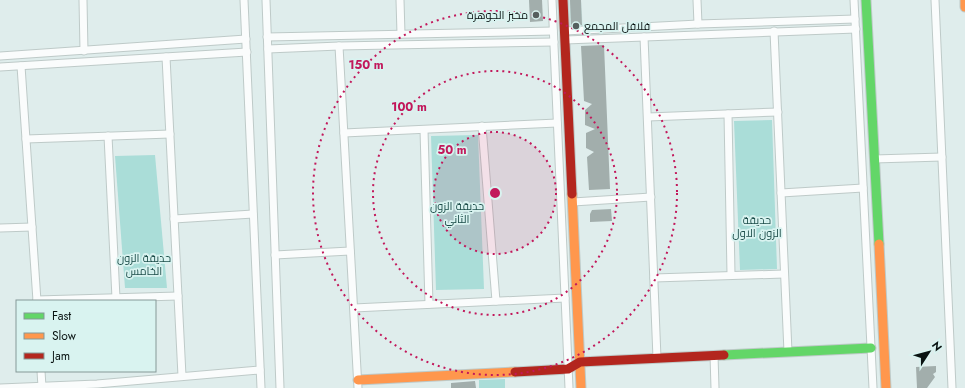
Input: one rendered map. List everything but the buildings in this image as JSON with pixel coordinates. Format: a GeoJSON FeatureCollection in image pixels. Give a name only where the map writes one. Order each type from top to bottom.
{"type":"FeatureCollection","features":[{"type":"Feature","properties":{"kind":"street"},"geometry":{"type":"LineString","coordinates":[[83,0],[84,51]]}},
{"type":"Feature","properties":{"kind":"street"},"geometry":{"type":"LineString","coordinates":[[244,0],[261,388]]}},
{"type":"Feature","properties":{"kind":"street"},"geometry":{"type":"LineString","coordinates":[[266,0],[280,388]]}},
{"type":"Feature","properties":{"kind":"street"},"geometry":{"type":"LineString","coordinates":[[400,0],[402,34]]}},
{"type":"Feature","properties":{"kind":"street"},"geometry":{"type":"LineString","coordinates":[[552,0],[569,388]]}},
{"type":"Feature","properties":{"kind":"street"},"geometry":{"type":"LineString","coordinates":[[564,0],[581,388]]}},
{"type":"Feature","properties":{"kind":"street"},"geometry":{"type":"LineString","coordinates":[[696,0],[698,24]]}},
{"type":"Feature","properties":{"kind":"street"},"geometry":{"type":"LineString","coordinates":[[854,0],[873,388]]}},
{"type":"Feature","properties":{"kind":"street"},"geometry":{"type":"LineString","coordinates":[[866,0],[886,388]]}},
{"type":"Feature","properties":{"kind":"street"},"geometry":{"type":"LineString","coordinates":[[934,0],[952,388]]}},
{"type":"Feature","properties":{"kind":"street"},"geometry":{"type":"LineString","coordinates":[[965,0],[965,7]]}},
{"type":"Feature","properties":{"kind":"street"},"geometry":{"type":"LineString","coordinates":[[268,50],[553,36],[698,24],[855,19]]}},
{"type":"Feature","properties":{"kind":"street"},"geometry":{"type":"LineString","coordinates":[[565,35],[644,37],[856,29]]}},
{"type":"Feature","properties":{"kind":"street"},"geometry":{"type":"LineString","coordinates":[[774,32],[788,352]]}},
{"type":"Feature","properties":{"kind":"street"},"geometry":{"type":"LineString","coordinates":[[267,37],[402,34],[553,36]]}},
{"type":"Feature","properties":{"kind":"street"},"geometry":{"type":"LineString","coordinates":[[644,37],[657,358]]}},
{"type":"Feature","properties":{"kind":"street"},"geometry":{"type":"LineString","coordinates":[[0,56],[246,39]]}},
{"type":"Feature","properties":{"kind":"street"},"geometry":{"type":"LineString","coordinates":[[339,46],[358,384],[568,369],[580,362],[871,348]]}},
{"type":"Feature","properties":{"kind":"street"},"geometry":{"type":"LineString","coordinates":[[0,67],[247,52]]}},
{"type":"Feature","properties":{"kind":"street"},"geometry":{"type":"LineString","coordinates":[[166,57],[182,376]]}},
{"type":"Feature","properties":{"kind":"street"},"geometry":{"type":"LineString","coordinates":[[21,66],[37,300]]}},
{"type":"Feature","properties":{"kind":"street"},"geometry":{"type":"LineString","coordinates":[[648,117],[778,112]]}},
{"type":"Feature","properties":{"kind":"street"},"geometry":{"type":"LineString","coordinates":[[728,114],[731,274]]}},
{"type":"Feature","properties":{"kind":"street"},"geometry":{"type":"LineString","coordinates":[[344,133],[557,123]]}},
{"type":"Feature","properties":{"kind":"street"},"geometry":{"type":"LineString","coordinates":[[482,126],[496,301]]}},
{"type":"Feature","properties":{"kind":"street"},"geometry":{"type":"LineString","coordinates":[[424,130],[429,304]]}},
{"type":"Feature","properties":{"kind":"street"},"geometry":{"type":"LineString","coordinates":[[26,139],[170,134]]}},
{"type":"Feature","properties":{"kind":"street"},"geometry":{"type":"LineString","coordinates":[[108,136],[116,298]]}},
{"type":"Feature","properties":{"kind":"street"},"geometry":{"type":"LineString","coordinates":[[874,159],[942,157]]}},
{"type":"Feature","properties":{"kind":"street"},"geometry":{"type":"LineString","coordinates":[[781,194],[863,188]]}},
{"type":"Feature","properties":{"kind":"street"},"geometry":{"type":"LineString","coordinates":[[573,202],[651,197]]}},
{"type":"Feature","properties":{"kind":"street"},"geometry":{"type":"LineString","coordinates":[[174,219],[253,214]]}},
{"type":"Feature","properties":{"kind":"street"},"geometry":{"type":"LineString","coordinates":[[0,228],[32,227]]}},
{"type":"Feature","properties":{"kind":"street"},"geometry":{"type":"LineString","coordinates":[[275,255],[350,251]]}},
{"type":"Feature","properties":{"kind":"street"},"geometry":{"type":"LineString","coordinates":[[654,278],[731,274],[784,274]]}},
{"type":"Feature","properties":{"kind":"street"},"geometry":{"type":"LineString","coordinates":[[63,300],[178,296]]}},
{"type":"Feature","properties":{"kind":"street"},"geometry":{"type":"LineString","coordinates":[[354,308],[565,298]]}},
{"type":"Feature","properties":{"kind":"street"},"geometry":{"type":"LineString","coordinates":[[714,355],[715,388]]}},
{"type":"Feature","properties":{"kind":"street"},"geometry":{"type":"LineString","coordinates":[[0,388],[97,386],[182,376],[260,370]]}},
{"type":"Feature","properties":{"kind":"street"},"geometry":{"type":"LineString","coordinates":[[41,372],[42,387]]}},
{"type":"Feature","properties":{"kind":"shaded area"},"geometry":{"type":"Polygon","coordinates":[[[567,0],[581,0],[583,29],[569,30],[567,0]]]}},
{"type":"Feature","properties":{"kind":"green space","name":"حديقة الزون الاول"},"geometry":{"type":"Polygon","coordinates":[[[772,120],[777,269],[740,270],[734,121],[772,120]]]}},
{"type":"Feature","properties":{"kind":"green space","name":"حديقة الزون الثاني"},"geometry":{"type":"Polygon","coordinates":[[[478,135],[484,289],[436,290],[431,136],[478,135]]]}},
{"type":"Feature","properties":{"kind":"green space","name":"حديقة الزون الخامس"},"geometry":{"type":"Polygon","coordinates":[[[155,155],[167,288],[125,288],[115,156],[155,155]]]}},
{"type":"Feature","properties":{"kind":"green space"},"geometry":{"type":"Polygon","coordinates":[[[505,379],[505,388],[479,388],[479,380],[505,379]]]}},
{"type":"Feature","properties":{"kind":"traffic: fast"},"geometry":{"type":"LineString","coordinates":[[866,0],[879,244]]}},
{"type":"Feature","properties":{"kind":"traffic: fast"},"geometry":{"type":"LineString","coordinates":[[724,355],[871,348]]}},
{"type":"Feature","properties":{"kind":"traffic: slow"},"geometry":{"type":"LineString","coordinates":[[965,0],[965,7]]}},
{"type":"Feature","properties":{"kind":"traffic: slow"},"geometry":{"type":"LineString","coordinates":[[572,194],[581,388]]}},
{"type":"Feature","properties":{"kind":"traffic: slow"},"geometry":{"type":"LineString","coordinates":[[879,244],[886,388]]}},
{"type":"Feature","properties":{"kind":"traffic: slow"},"geometry":{"type":"LineString","coordinates":[[358,380],[515,372]]}},
{"type":"Feature","properties":{"kind":"traffic: jam"},"geometry":{"type":"LineString","coordinates":[[563,0],[572,194]]}},
{"type":"Feature","properties":{"kind":"traffic: jam"},"geometry":{"type":"LineString","coordinates":[[515,372],[568,369],[580,362],[724,355]]}},
{"type":"Feature","properties":{"kind":"place","name":"مخبز الجوهرة"},"geometry":{"type":"Point","coordinates":[536,15]}},
{"type":"Feature","properties":{"kind":"place","name":"فلافل المجمع"},"geometry":{"type":"Point","coordinates":[576,26]}}]}
